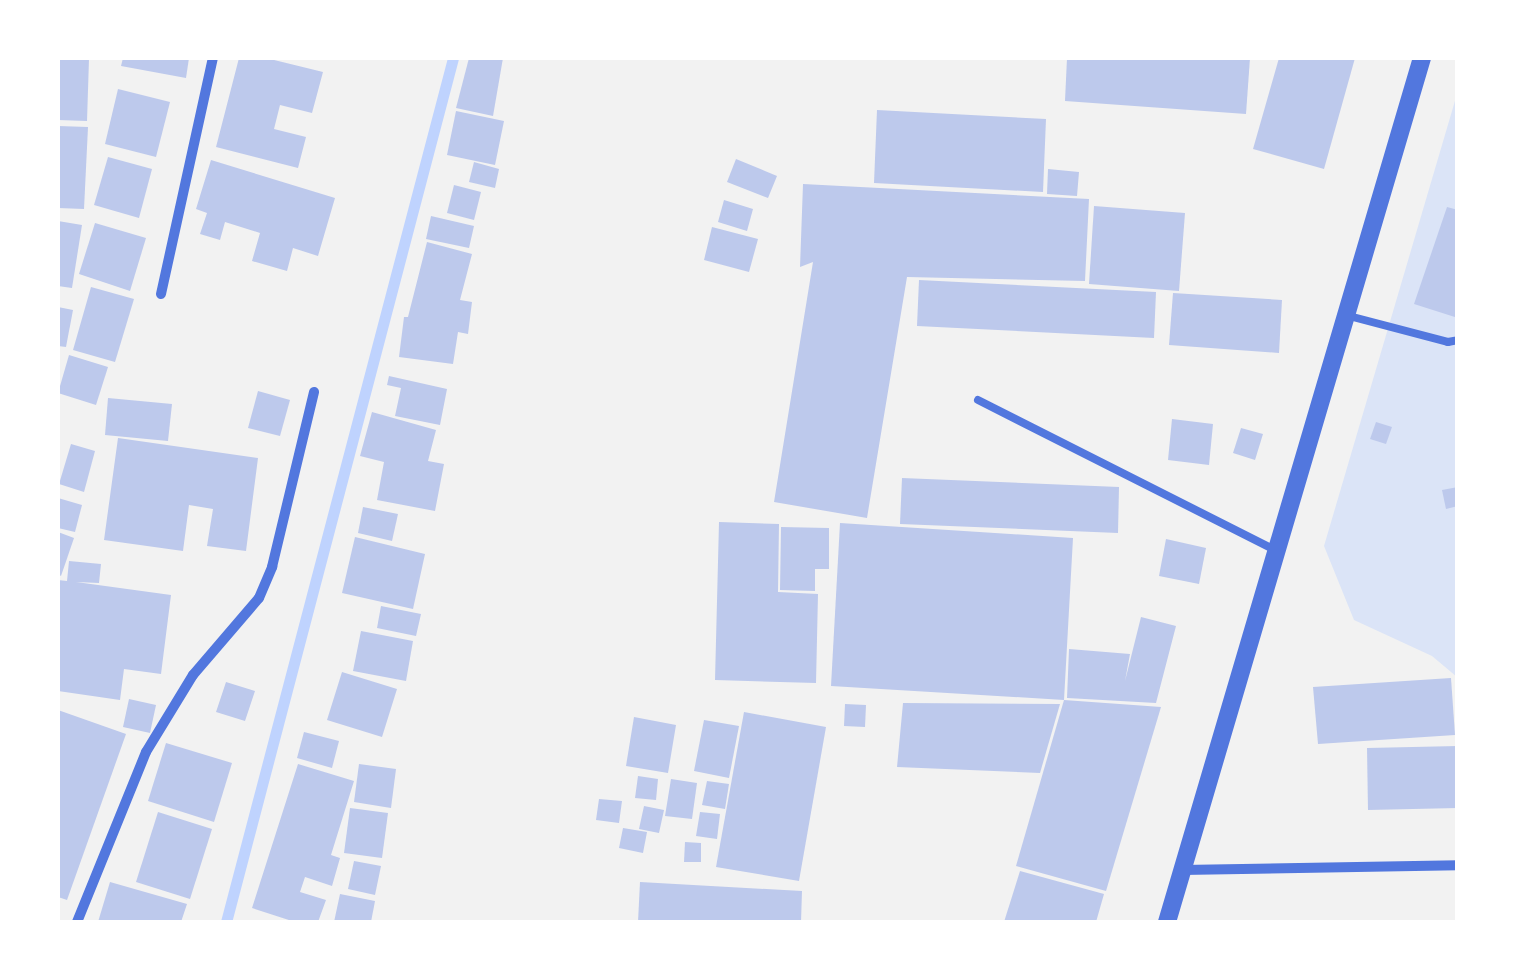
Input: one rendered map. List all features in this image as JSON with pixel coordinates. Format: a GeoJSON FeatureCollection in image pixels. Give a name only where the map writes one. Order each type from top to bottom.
{"type":"FeatureCollection","features":[{"type":"Feature","properties":{"kind":"street"},"geometry":{"type":"LineString","coordinates":[[161,294],[213,58]]}},
{"type":"Feature","properties":{"kind":"street"},"geometry":{"type":"LineString","coordinates":[[1167,922],[1422,58]]}},
{"type":"Feature","properties":{"kind":"street"},"geometry":{"type":"LineString","coordinates":[[77,922],[146,752],[193,675],[259,598],[272,567],[314,392]]}},
{"type":"Feature","properties":{"kind":"street"},"geometry":{"type":"LineString","coordinates":[[1182,870],[1458,864]]}},
{"type":"Feature","properties":{"kind":"lane"},"geometry":{"type":"LineString","coordinates":[[1345,315],[1448,342],[1458,340]]}},
{"type":"Feature","properties":{"kind":"lane"},"geometry":{"type":"LineString","coordinates":[[978,400],[1275,550]]}},
{"type":"Feature","properties":{"kind":"shaded area"},"geometry":{"type":"Polygon","coordinates":[[[1457,94],[1457,677],[1432,656],[1354,620],[1324,546],[1457,94]]]}},
{"type":"Feature","properties":{"kind":"building"},"geometry":{"type":"Polygon","coordinates":[[[58,58],[89,59],[87,121],[58,120],[58,58]]]}},
{"type":"Feature","properties":{"kind":"building"},"geometry":{"type":"Polygon","coordinates":[[[123,58],[189,58],[186,78],[121,66],[123,58]]]}},
{"type":"Feature","properties":{"kind":"building"},"geometry":{"type":"Polygon","coordinates":[[[239,58],[266,58],[323,72],[312,113],[280,105],[274,129],[306,137],[298,168],[216,147],[239,58]]]}},
{"type":"Feature","properties":{"kind":"building"},"geometry":{"type":"Polygon","coordinates":[[[469,58],[503,58],[493,116],[456,108],[469,58]]]}},
{"type":"Feature","properties":{"kind":"building"},"geometry":{"type":"Polygon","coordinates":[[[1067,58],[1250,58],[1246,114],[1065,101],[1067,58]]]}},
{"type":"Feature","properties":{"kind":"building"},"geometry":{"type":"Polygon","coordinates":[[[1279,58],[1355,58],[1324,169],[1253,149],[1279,58]]]}},
{"type":"Feature","properties":{"kind":"building"},"geometry":{"type":"Polygon","coordinates":[[[118,89],[170,102],[156,157],[105,144],[118,89]]]}},
{"type":"Feature","properties":{"kind":"building"},"geometry":{"type":"Polygon","coordinates":[[[877,110],[1046,119],[1043,192],[874,183],[877,110]]]}},
{"type":"Feature","properties":{"kind":"building"},"geometry":{"type":"Polygon","coordinates":[[[456,111],[504,121],[495,165],[447,155],[456,111]]]}},
{"type":"Feature","properties":{"kind":"building"},"geometry":{"type":"Polygon","coordinates":[[[58,126],[88,127],[84,209],[58,208],[58,126]]]}},
{"type":"Feature","properties":{"kind":"building"},"geometry":{"type":"Polygon","coordinates":[[[108,157],[152,169],[139,218],[94,205],[108,157]]]}},
{"type":"Feature","properties":{"kind":"building"},"geometry":{"type":"Polygon","coordinates":[[[736,159],[777,176],[768,198],[727,182],[736,159]]]}},
{"type":"Feature","properties":{"kind":"building"},"geometry":{"type":"Polygon","coordinates":[[[211,160],[335,198],[318,256],[293,248],[287,271],[252,261],[260,233],[225,222],[220,240],[200,234],[207,213],[196,209],[211,160]]]}},
{"type":"Feature","properties":{"kind":"building"},"geometry":{"type":"Polygon","coordinates":[[[474,162],[499,169],[495,188],[469,182],[474,162]]]}},
{"type":"Feature","properties":{"kind":"building"},"geometry":{"type":"Polygon","coordinates":[[[1048,169],[1079,172],[1077,196],[1047,194],[1048,169]]]}},
{"type":"Feature","properties":{"kind":"building"},"geometry":{"type":"Polygon","coordinates":[[[803,184],[1089,199],[1085,281],[907,277],[867,518],[774,502],[813,262],[800,267],[803,184]]]}},
{"type":"Feature","properties":{"kind":"building"},"geometry":{"type":"Polygon","coordinates":[[[454,185],[481,192],[474,220],[447,213],[454,185]]]}},
{"type":"Feature","properties":{"kind":"building"},"geometry":{"type":"Polygon","coordinates":[[[724,200],[753,209],[747,231],[718,222],[724,200]]]}},
{"type":"Feature","properties":{"kind":"building"},"geometry":{"type":"Polygon","coordinates":[[[1094,206],[1185,213],[1179,291],[1089,284],[1094,206]]]}},
{"type":"Feature","properties":{"kind":"building"},"geometry":{"type":"Polygon","coordinates":[[[1447,207],[1458,210],[1458,318],[1414,304],[1447,207]]]}},
{"type":"Feature","properties":{"kind":"building"},"geometry":{"type":"Polygon","coordinates":[[[431,216],[474,226],[469,248],[426,239],[431,216]]]}},
{"type":"Feature","properties":{"kind":"building"},"geometry":{"type":"Polygon","coordinates":[[[58,221],[82,225],[72,288],[58,286],[58,221]]]}},
{"type":"Feature","properties":{"kind":"building"},"geometry":{"type":"Polygon","coordinates":[[[95,223],[146,238],[130,291],[79,274],[95,223]]]}},
{"type":"Feature","properties":{"kind":"building"},"geometry":{"type":"Polygon","coordinates":[[[712,227],[758,239],[749,272],[704,260],[712,227]]]}},
{"type":"Feature","properties":{"kind":"building"},"geometry":{"type":"Polygon","coordinates":[[[427,242],[472,254],[460,300],[472,302],[468,334],[458,332],[453,364],[399,357],[404,317],[408,317],[427,242]]]}},
{"type":"Feature","properties":{"kind":"building"},"geometry":{"type":"Polygon","coordinates":[[[919,280],[1156,292],[1154,338],[917,326],[919,280]]]}},
{"type":"Feature","properties":{"kind":"building"},"geometry":{"type":"Polygon","coordinates":[[[91,287],[134,299],[115,362],[73,350],[91,287]]]}},
{"type":"Feature","properties":{"kind":"building"},"geometry":{"type":"Polygon","coordinates":[[[1173,293],[1282,300],[1279,353],[1169,345],[1173,293]]]}},
{"type":"Feature","properties":{"kind":"building"},"geometry":{"type":"Polygon","coordinates":[[[58,307],[73,310],[66,347],[58,346],[58,307]]]}},
{"type":"Feature","properties":{"kind":"building"},"geometry":{"type":"Polygon","coordinates":[[[69,355],[108,367],[96,405],[58,393],[69,355]]]}},
{"type":"Feature","properties":{"kind":"building"},"geometry":{"type":"Polygon","coordinates":[[[389,376],[447,389],[440,425],[395,416],[401,388],[387,385],[389,376]]]}},
{"type":"Feature","properties":{"kind":"building"},"geometry":{"type":"Polygon","coordinates":[[[258,391],[290,400],[280,436],[248,428],[258,391]]]}},
{"type":"Feature","properties":{"kind":"building"},"geometry":{"type":"Polygon","coordinates":[[[108,398],[172,404],[168,441],[105,435],[108,398]]]}},
{"type":"Feature","properties":{"kind":"building"},"geometry":{"type":"Polygon","coordinates":[[[372,412],[436,430],[428,461],[444,464],[435,511],[377,500],[384,462],[360,456],[372,412]]]}},
{"type":"Feature","properties":{"kind":"building"},"geometry":{"type":"Polygon","coordinates":[[[1172,419],[1213,424],[1209,465],[1168,460],[1172,419]]]}},
{"type":"Feature","properties":{"kind":"building"},"geometry":{"type":"Polygon","coordinates":[[[1376,422],[1392,427],[1386,444],[1370,439],[1376,422]]]}},
{"type":"Feature","properties":{"kind":"building"},"geometry":{"type":"Polygon","coordinates":[[[1241,428],[1263,434],[1255,460],[1233,453],[1241,428]]]}},
{"type":"Feature","properties":{"kind":"building"},"geometry":{"type":"Polygon","coordinates":[[[118,438],[258,458],[246,551],[207,546],[213,509],[189,505],[183,551],[104,540],[118,438]]]}},
{"type":"Feature","properties":{"kind":"building"},"geometry":{"type":"Polygon","coordinates":[[[71,444],[95,451],[84,492],[59,484],[71,444]]]}},
{"type":"Feature","properties":{"kind":"building"},"geometry":{"type":"Polygon","coordinates":[[[902,478],[1119,487],[1118,533],[900,524],[902,478]]]}},
{"type":"Feature","properties":{"kind":"building"},"geometry":{"type":"Polygon","coordinates":[[[1458,487],[1458,506],[1446,509],[1442,490],[1458,487]]]}},
{"type":"Feature","properties":{"kind":"building"},"geometry":{"type":"Polygon","coordinates":[[[58,498],[82,505],[75,532],[58,528],[58,498]]]}},
{"type":"Feature","properties":{"kind":"building"},"geometry":{"type":"Polygon","coordinates":[[[363,507],[398,514],[392,541],[358,533],[363,507]]]}},
{"type":"Feature","properties":{"kind":"building"},"geometry":{"type":"Polygon","coordinates":[[[719,522],[779,524],[778,592],[818,594],[816,683],[715,680],[719,522]]]}},
{"type":"Feature","properties":{"kind":"building"},"geometry":{"type":"Polygon","coordinates":[[[840,523],[1073,538],[1064,700],[831,686],[840,523]]]}},
{"type":"Feature","properties":{"kind":"building"},"geometry":{"type":"Polygon","coordinates":[[[781,527],[829,528],[829,569],[815,569],[815,591],[780,590],[781,527]]]}},
{"type":"Feature","properties":{"kind":"building"},"geometry":{"type":"Polygon","coordinates":[[[58,532],[74,538],[61,576],[58,574],[58,532]]]}},
{"type":"Feature","properties":{"kind":"building"},"geometry":{"type":"Polygon","coordinates":[[[355,537],[425,554],[413,609],[342,593],[355,537]]]}},
{"type":"Feature","properties":{"kind":"building"},"geometry":{"type":"Polygon","coordinates":[[[1166,539],[1206,548],[1199,584],[1159,576],[1166,539]]]}},
{"type":"Feature","properties":{"kind":"building"},"geometry":{"type":"Polygon","coordinates":[[[69,561],[101,564],[99,583],[76,582],[171,595],[161,674],[124,669],[120,700],[58,691],[58,580],[67,581],[69,561]]]}},
{"type":"Feature","properties":{"kind":"building"},"geometry":{"type":"Polygon","coordinates":[[[381,606],[421,614],[416,636],[377,628],[381,606]]]}},
{"type":"Feature","properties":{"kind":"building"},"geometry":{"type":"Polygon","coordinates":[[[1141,617],[1176,626],[1156,703],[1067,698],[1069,649],[1130,654],[1125,681],[1141,617]]]}},
{"type":"Feature","properties":{"kind":"building"},"geometry":{"type":"Polygon","coordinates":[[[361,631],[413,641],[406,681],[353,671],[361,631]]]}},
{"type":"Feature","properties":{"kind":"building"},"geometry":{"type":"Polygon","coordinates":[[[342,672],[397,689],[382,737],[327,720],[342,672]]]}},
{"type":"Feature","properties":{"kind":"building"},"geometry":{"type":"Polygon","coordinates":[[[1451,678],[1455,735],[1318,744],[1313,687],[1451,678]]]}},
{"type":"Feature","properties":{"kind":"building"},"geometry":{"type":"Polygon","coordinates":[[[226,682],[255,691],[245,721],[216,712],[226,682]]]}},
{"type":"Feature","properties":{"kind":"building"},"geometry":{"type":"Polygon","coordinates":[[[129,699],[156,705],[150,733],[123,727],[129,699]]]}},
{"type":"Feature","properties":{"kind":"building"},"geometry":{"type":"Polygon","coordinates":[[[1064,700],[1161,707],[1106,891],[1016,866],[1064,700]]]}},
{"type":"Feature","properties":{"kind":"building"},"geometry":{"type":"Polygon","coordinates":[[[903,703],[1060,704],[1040,773],[897,767],[903,703]]]}},
{"type":"Feature","properties":{"kind":"building"},"geometry":{"type":"Polygon","coordinates":[[[845,704],[866,705],[865,727],[844,726],[845,704]]]}},
{"type":"Feature","properties":{"kind":"building"},"geometry":{"type":"Polygon","coordinates":[[[58,710],[126,734],[67,900],[58,897],[58,710]]]}},
{"type":"Feature","properties":{"kind":"building"},"geometry":{"type":"Polygon","coordinates":[[[744,712],[826,727],[799,881],[716,867],[744,712]]]}},
{"type":"Feature","properties":{"kind":"building"},"geometry":{"type":"Polygon","coordinates":[[[634,717],[676,725],[668,773],[626,766],[634,717]]]}},
{"type":"Feature","properties":{"kind":"building"},"geometry":{"type":"Polygon","coordinates":[[[704,720],[739,726],[729,778],[694,771],[704,720]]]}},
{"type":"Feature","properties":{"kind":"building"},"geometry":{"type":"Polygon","coordinates":[[[304,732],[339,741],[332,768],[297,758],[304,732]]]}},
{"type":"Feature","properties":{"kind":"building"},"geometry":{"type":"Polygon","coordinates":[[[166,743],[232,763],[214,822],[148,801],[166,743]]]}},
{"type":"Feature","properties":{"kind":"building"},"geometry":{"type":"Polygon","coordinates":[[[1458,746],[1458,808],[1368,810],[1367,748],[1458,746]]]}},
{"type":"Feature","properties":{"kind":"building"},"geometry":{"type":"Polygon","coordinates":[[[298,764],[354,781],[331,855],[340,858],[332,886],[305,877],[300,892],[326,900],[318,922],[295,922],[252,908],[298,764]]]}},
{"type":"Feature","properties":{"kind":"building"},"geometry":{"type":"Polygon","coordinates":[[[359,764],[396,769],[391,808],[354,802],[359,764]]]}},
{"type":"Feature","properties":{"kind":"building"},"geometry":{"type":"Polygon","coordinates":[[[638,776],[658,779],[656,800],[635,798],[638,776]]]}},
{"type":"Feature","properties":{"kind":"building"},"geometry":{"type":"Polygon","coordinates":[[[671,779],[697,783],[692,819],[665,816],[671,779]]]}},
{"type":"Feature","properties":{"kind":"building"},"geometry":{"type":"Polygon","coordinates":[[[707,781],[729,784],[725,809],[702,805],[707,781]]]}},
{"type":"Feature","properties":{"kind":"building"},"geometry":{"type":"Polygon","coordinates":[[[599,799],[622,801],[619,823],[596,820],[599,799]]]}},
{"type":"Feature","properties":{"kind":"building"},"geometry":{"type":"Polygon","coordinates":[[[644,806],[664,810],[659,833],[639,829],[644,806]]]}},
{"type":"Feature","properties":{"kind":"building"},"geometry":{"type":"Polygon","coordinates":[[[350,808],[388,813],[382,858],[344,853],[350,808]]]}},
{"type":"Feature","properties":{"kind":"building"},"geometry":{"type":"Polygon","coordinates":[[[158,812],[212,829],[190,899],[136,882],[158,812]]]}},
{"type":"Feature","properties":{"kind":"building"},"geometry":{"type":"Polygon","coordinates":[[[700,812],[720,814],[717,839],[696,836],[700,812]]]}},
{"type":"Feature","properties":{"kind":"building"},"geometry":{"type":"Polygon","coordinates":[[[623,828],[647,832],[643,853],[619,848],[623,828]]]}},
{"type":"Feature","properties":{"kind":"building"},"geometry":{"type":"Polygon","coordinates":[[[685,842],[701,843],[701,862],[684,862],[685,842]]]}},
{"type":"Feature","properties":{"kind":"building"},"geometry":{"type":"Polygon","coordinates":[[[354,861],[381,866],[375,895],[348,889],[354,861]]]}},
{"type":"Feature","properties":{"kind":"building"},"geometry":{"type":"Polygon","coordinates":[[[1020,871],[1104,894],[1096,922],[1004,922],[1020,871]]]}},
{"type":"Feature","properties":{"kind":"building"},"geometry":{"type":"Polygon","coordinates":[[[110,882],[187,904],[181,922],[98,922],[110,882]]]}},
{"type":"Feature","properties":{"kind":"building"},"geometry":{"type":"Polygon","coordinates":[[[640,882],[802,891],[801,922],[638,922],[640,882]]]}},
{"type":"Feature","properties":{"kind":"building"},"geometry":{"type":"Polygon","coordinates":[[[340,894],[375,901],[371,922],[334,922],[340,894]]]}},
{"type":"Feature","properties":{"kind":"waterway"},"geometry":{"type":"LineString","coordinates":[[226,922],[453,58]]}}]}
